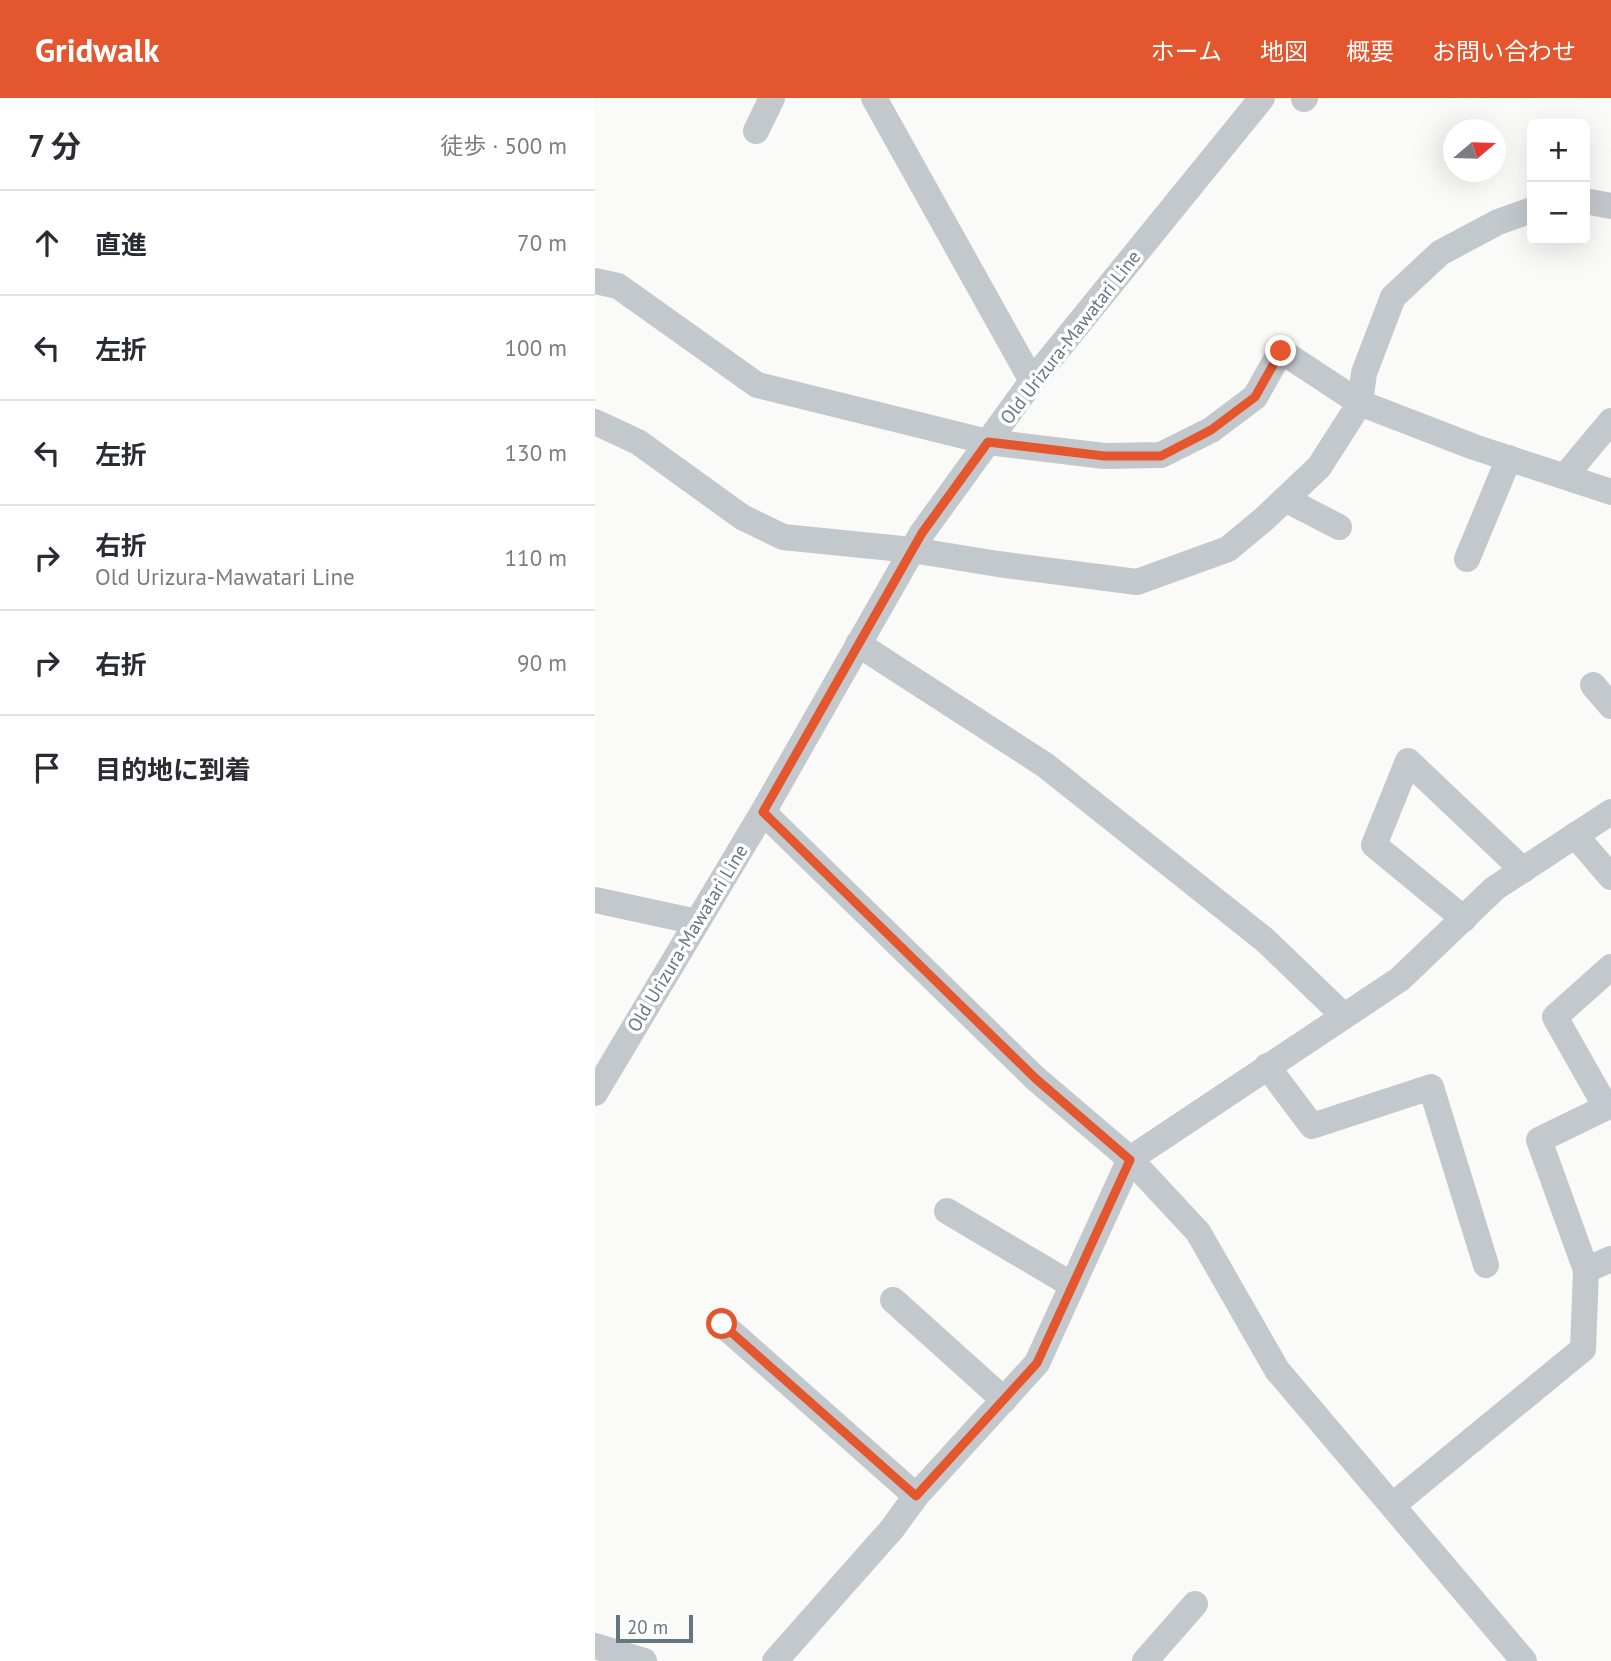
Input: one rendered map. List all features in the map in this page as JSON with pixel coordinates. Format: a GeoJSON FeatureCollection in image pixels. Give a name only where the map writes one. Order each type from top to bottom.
{"type":"FeatureCollection","features":[{"type":"Feature","properties":{"kind":"street"},"geometry":{"type":"LineString","coordinates":[[755,131],[772,98]]}},
{"type":"Feature","properties":{"kind":"street"},"geometry":{"type":"LineString","coordinates":[[874,98],[1032,382]]}},
{"type":"Feature","properties":{"kind":"street","name":"Old Urizura-Mawatari Line"},"geometry":{"type":"LineString","coordinates":[[595,1093],[602,1058],[697,922],[922,533],[1032,382],[1262,98]]}},
{"type":"Feature","properties":{"kind":"street"},"geometry":{"type":"LineString","coordinates":[[1590,202],[1611,206]]}},
{"type":"Feature","properties":{"kind":"street"},"geometry":{"type":"LineString","coordinates":[[595,422],[638,442],[742,517],[783,537],[912,550],[1137,582],[1228,549],[1319,467],[1360,403],[1364,373],[1393,298],[1440,253],[1498,222],[1527,212]]}},
{"type":"Feature","properties":{"kind":"street"},"geometry":{"type":"LineString","coordinates":[[595,281],[618,286],[757,385],[988,442],[1104,456],[1161,456],[1211,430],[1255,397],[1281,351],[1360,403],[1611,492]]}},
{"type":"Feature","properties":{"kind":"street"},"geometry":{"type":"LineString","coordinates":[[1565,476],[1611,421]]}},
{"type":"Feature","properties":{"kind":"street"},"geometry":{"type":"LineString","coordinates":[[1467,559],[1509,458]]}},
{"type":"Feature","properties":{"kind":"street"},"geometry":{"type":"LineString","coordinates":[[1285,499],[1339,527]]}},
{"type":"Feature","properties":{"kind":"street"},"geometry":{"type":"LineString","coordinates":[[859,644],[1045,765],[1265,940],[1344,1016]]}},
{"type":"Feature","properties":{"kind":"street"},"geometry":{"type":"LineString","coordinates":[[1593,685],[1611,706]]}},
{"type":"Feature","properties":{"kind":"street"},"geometry":{"type":"LineString","coordinates":[[1464,919],[1374,845],[1408,761],[1523,870]]}},
{"type":"Feature","properties":{"kind":"street"},"geometry":{"type":"LineString","coordinates":[[763,812],[1035,1078],[1130,1160],[1198,1232],[1277,1370],[1524,1661]]}},
{"type":"Feature","properties":{"kind":"street"},"geometry":{"type":"LineString","coordinates":[[775,1661],[892,1529],[916,1496],[1037,1363],[1130,1160],[1400,979],[1495,888],[1611,812]]}},
{"type":"Feature","properties":{"kind":"street"},"geometry":{"type":"LineString","coordinates":[[1575,835],[1611,877]]}},
{"type":"Feature","properties":{"kind":"street"},"geometry":{"type":"LineString","coordinates":[[595,900],[697,922]]}},
{"type":"Feature","properties":{"kind":"street"},"geometry":{"type":"LineString","coordinates":[[1393,1505],[1583,1349],[1586,1270],[1539,1140],[1608,1106],[1555,1017],[1611,967]]}},
{"type":"Feature","properties":{"kind":"street"},"geometry":{"type":"LineString","coordinates":[[1267,1066],[1312,1126],[1431,1087],[1486,1265]]}},
{"type":"Feature","properties":{"kind":"street"},"geometry":{"type":"LineString","coordinates":[[947,1211],[1072,1285]]}},
{"type":"Feature","properties":{"kind":"street"},"geometry":{"type":"LineString","coordinates":[[1586,1270],[1611,1259]]}},
{"type":"Feature","properties":{"kind":"street"},"geometry":{"type":"LineString","coordinates":[[893,1300],[1004,1400]]}},
{"type":"Feature","properties":{"kind":"street"},"geometry":{"type":"LineString","coordinates":[[722,1324],[916,1496]]}},
{"type":"Feature","properties":{"kind":"street"},"geometry":{"type":"LineString","coordinates":[[1145,1661],[1195,1604]]}},
{"type":"Feature","properties":{"kind":"street"},"geometry":{"type":"LineString","coordinates":[[595,1646],[644,1661]]}},
{"type":"Feature","properties":{"kind":"route"},"geometry":{"type":"LineString","coordinates":[[722,1324],[916,1496],[1037,1363],[1130,1160],[1035,1078],[763,812],[922,533],[988,442],[1104,456],[1161,456],[1211,430],[1255,397],[1281,351]]}}]}
